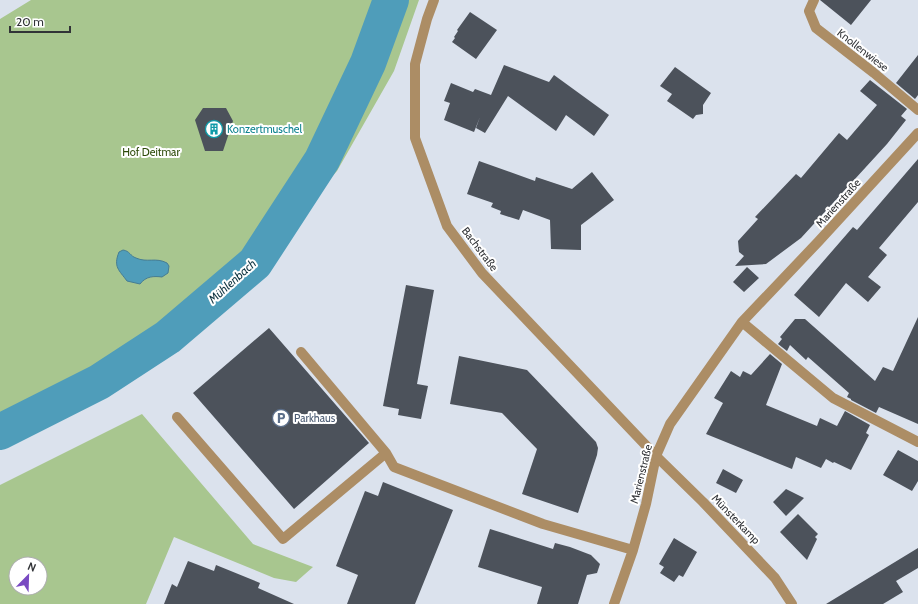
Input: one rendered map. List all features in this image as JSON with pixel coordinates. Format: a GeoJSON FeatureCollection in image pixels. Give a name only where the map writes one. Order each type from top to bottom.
{"type":"FeatureCollection","features":[{"type":"Feature","properties":{"kind":"street","name":"Bachstraße"},"geometry":{"type":"LineString","coordinates":[[434,0],[427,19],[415,64],[415,138],[447,226],[482,274],[656,456]]}},
{"type":"Feature","properties":{"kind":"street","name":"Knollenwiese"},"geometry":{"type":"LineString","coordinates":[[814,0],[809,11],[816,28],[874,73],[918,110]]}},
{"type":"Feature","properties":{"kind":"street","name":"Marienstraße"},"geometry":{"type":"LineString","coordinates":[[614,604],[633,550],[646,504],[656,456],[670,424],[742,322],[918,133]]}},
{"type":"Feature","properties":{"kind":"street"},"geometry":{"type":"LineString","coordinates":[[742,322],[833,398],[918,442]]}},
{"type":"Feature","properties":{"kind":"street"},"geometry":{"type":"LineString","coordinates":[[301,352],[386,453],[394,467],[543,524],[633,550]]}},
{"type":"Feature","properties":{"kind":"street"},"geometry":{"type":"LineString","coordinates":[[177,417],[283,539],[386,453]]}},
{"type":"Feature","properties":{"kind":"street","name":"Münsterkamp"},"geometry":{"type":"LineString","coordinates":[[656,456],[703,502],[776,578],[792,604]]}},
{"type":"Feature","properties":{"kind":"green space","name":"Hof Deitmar"},"geometry":{"type":"Polygon","coordinates":[[[31,0],[419,0],[394,71],[337,171],[255,263],[158,359],[0,450],[0,19],[31,0]]]}},
{"type":"Feature","properties":{"kind":"green space"},"geometry":{"type":"Polygon","coordinates":[[[142,414],[253,544],[313,567],[296,582],[274,578],[174,537],[146,604],[0,604],[0,485],[142,414]]]}},
{"type":"Feature","properties":{"kind":"water"},"geometry":{"type":"Polygon","coordinates":[[[123,250],[140,259],[159,260],[167,263],[169,266],[168,273],[162,277],[147,278],[140,284],[127,281],[119,271],[117,265],[117,257],[119,252],[123,250]]]}},
{"type":"Feature","properties":{"kind":"building"},"geometry":{"type":"Polygon","coordinates":[[[820,0],[871,0],[851,25],[820,0]]]}},
{"type":"Feature","properties":{"kind":"building"},"geometry":{"type":"Polygon","coordinates":[[[470,12],[497,30],[476,59],[452,42],[458,31],[457,30],[470,12]]]}},
{"type":"Feature","properties":{"kind":"building"},"geometry":{"type":"Polygon","coordinates":[[[918,55],[918,95],[915,99],[896,83],[918,55]]]}},
{"type":"Feature","properties":{"kind":"building"},"geometry":{"type":"Polygon","coordinates":[[[504,65],[549,82],[554,75],[609,115],[594,136],[566,115],[556,131],[508,96],[485,133],[476,128],[480,117],[474,132],[444,120],[450,103],[444,101],[451,83],[473,92],[475,89],[491,95],[504,65]]]}},
{"type":"Feature","properties":{"kind":"building"},"geometry":{"type":"Polygon","coordinates":[[[675,67],[711,93],[703,105],[703,114],[696,115],[693,119],[667,101],[672,94],[660,86],[675,67]]]}},
{"type":"Feature","properties":{"kind":"building"},"geometry":{"type":"Polygon","coordinates":[[[870,80],[907,109],[901,116],[906,120],[887,144],[801,238],[766,264],[735,266],[744,256],[739,252],[738,241],[758,219],[755,217],[796,174],[801,178],[839,133],[847,140],[877,105],[860,91],[870,80]]]}},
{"type":"Feature","properties":{"kind":"building","name":"Konzertmuschel"},"geometry":{"type":"Polygon","coordinates":[[[203,108],[226,108],[233,121],[223,151],[205,151],[195,120],[203,108]]]}},
{"type":"Feature","properties":{"kind":"building"},"geometry":{"type":"Polygon","coordinates":[[[918,159],[918,202],[879,248],[887,255],[868,277],[881,287],[868,302],[846,283],[819,317],[794,295],[853,227],[857,230],[918,159]]]}},
{"type":"Feature","properties":{"kind":"building"},"geometry":{"type":"Polygon","coordinates":[[[479,161],[535,181],[536,177],[572,189],[592,172],[614,200],[581,225],[581,250],[551,249],[550,220],[523,210],[519,220],[500,214],[501,211],[491,207],[493,203],[467,194],[479,161]]]}},
{"type":"Feature","properties":{"kind":"building"},"geometry":{"type":"Polygon","coordinates":[[[747,267],[759,278],[744,292],[733,282],[747,267]]]}},
{"type":"Feature","properties":{"kind":"building"},"geometry":{"type":"Polygon","coordinates":[[[406,285],[434,290],[417,384],[428,386],[421,419],[398,415],[399,409],[383,406],[406,285]]]}},
{"type":"Feature","properties":{"kind":"building"},"geometry":{"type":"Polygon","coordinates":[[[918,317],[918,424],[879,407],[876,413],[851,400],[847,397],[849,393],[808,357],[806,360],[790,345],[787,351],[778,344],[782,339],[780,337],[795,319],[805,319],[875,381],[883,367],[893,371],[918,317]]]}},
{"type":"Feature","properties":{"kind":"building","name":"Parkhaus"},"geometry":{"type":"Polygon","coordinates":[[[269,328],[369,443],[294,509],[193,393],[269,328]]]}},
{"type":"Feature","properties":{"kind":"building"},"geometry":{"type":"Polygon","coordinates":[[[770,354],[782,364],[766,405],[817,426],[820,418],[837,426],[845,411],[870,425],[866,433],[869,435],[851,470],[826,459],[821,468],[796,457],[792,469],[706,434],[723,403],[714,398],[731,371],[740,377],[743,371],[751,375],[770,354]]]}},
{"type":"Feature","properties":{"kind":"building"},"geometry":{"type":"Polygon","coordinates":[[[459,356],[527,370],[596,442],[598,448],[597,455],[578,513],[522,494],[537,449],[502,413],[450,404],[459,356]]]}},
{"type":"Feature","properties":{"kind":"building"},"geometry":{"type":"Polygon","coordinates":[[[898,450],[918,461],[918,481],[912,491],[883,475],[898,450]]]}},
{"type":"Feature","properties":{"kind":"building"},"geometry":{"type":"Polygon","coordinates":[[[723,469],[743,480],[736,493],[716,483],[723,469]]]}},
{"type":"Feature","properties":{"kind":"building"},"geometry":{"type":"Polygon","coordinates":[[[383,482],[453,510],[415,604],[347,604],[358,575],[336,566],[365,491],[378,496],[383,482]]]}},
{"type":"Feature","properties":{"kind":"building"},"geometry":{"type":"Polygon","coordinates":[[[786,489],[804,498],[786,516],[773,502],[786,489]]]}},
{"type":"Feature","properties":{"kind":"building"},"geometry":{"type":"Polygon","coordinates":[[[798,514],[818,534],[815,537],[817,539],[807,560],[780,532],[798,514]]]}},
{"type":"Feature","properties":{"kind":"building"},"geometry":{"type":"Polygon","coordinates":[[[490,529],[553,549],[555,543],[591,555],[600,564],[597,573],[587,575],[578,604],[537,604],[542,587],[478,567],[490,529]]]}},
{"type":"Feature","properties":{"kind":"building"},"geometry":{"type":"Polygon","coordinates":[[[674,538],[697,552],[683,577],[679,575],[674,582],[660,573],[664,567],[659,564],[674,538]]]}},
{"type":"Feature","properties":{"kind":"building"},"geometry":{"type":"Polygon","coordinates":[[[918,548],[918,568],[896,581],[903,592],[883,604],[826,604],[918,548]]]}},
{"type":"Feature","properties":{"kind":"building"},"geometry":{"type":"Polygon","coordinates":[[[188,561],[214,571],[216,565],[260,583],[258,588],[294,604],[164,604],[172,584],[177,587],[188,561]]]}},
{"type":"Feature","properties":{"kind":"waterway","name":"Mühlenbach"},"geometry":{"type":"LineString","coordinates":[[0,432],[99,382],[168,337],[255,263],[322,160],[368,63],[391,0]]}},
{"type":"Feature","properties":{"kind":"place","name":"Konzertmuschel"},"geometry":{"type":"Point","coordinates":[214,129]}},
{"type":"Feature","properties":{"kind":"place","name":"Parkhaus"},"geometry":{"type":"Point","coordinates":[281,418]}}]}
